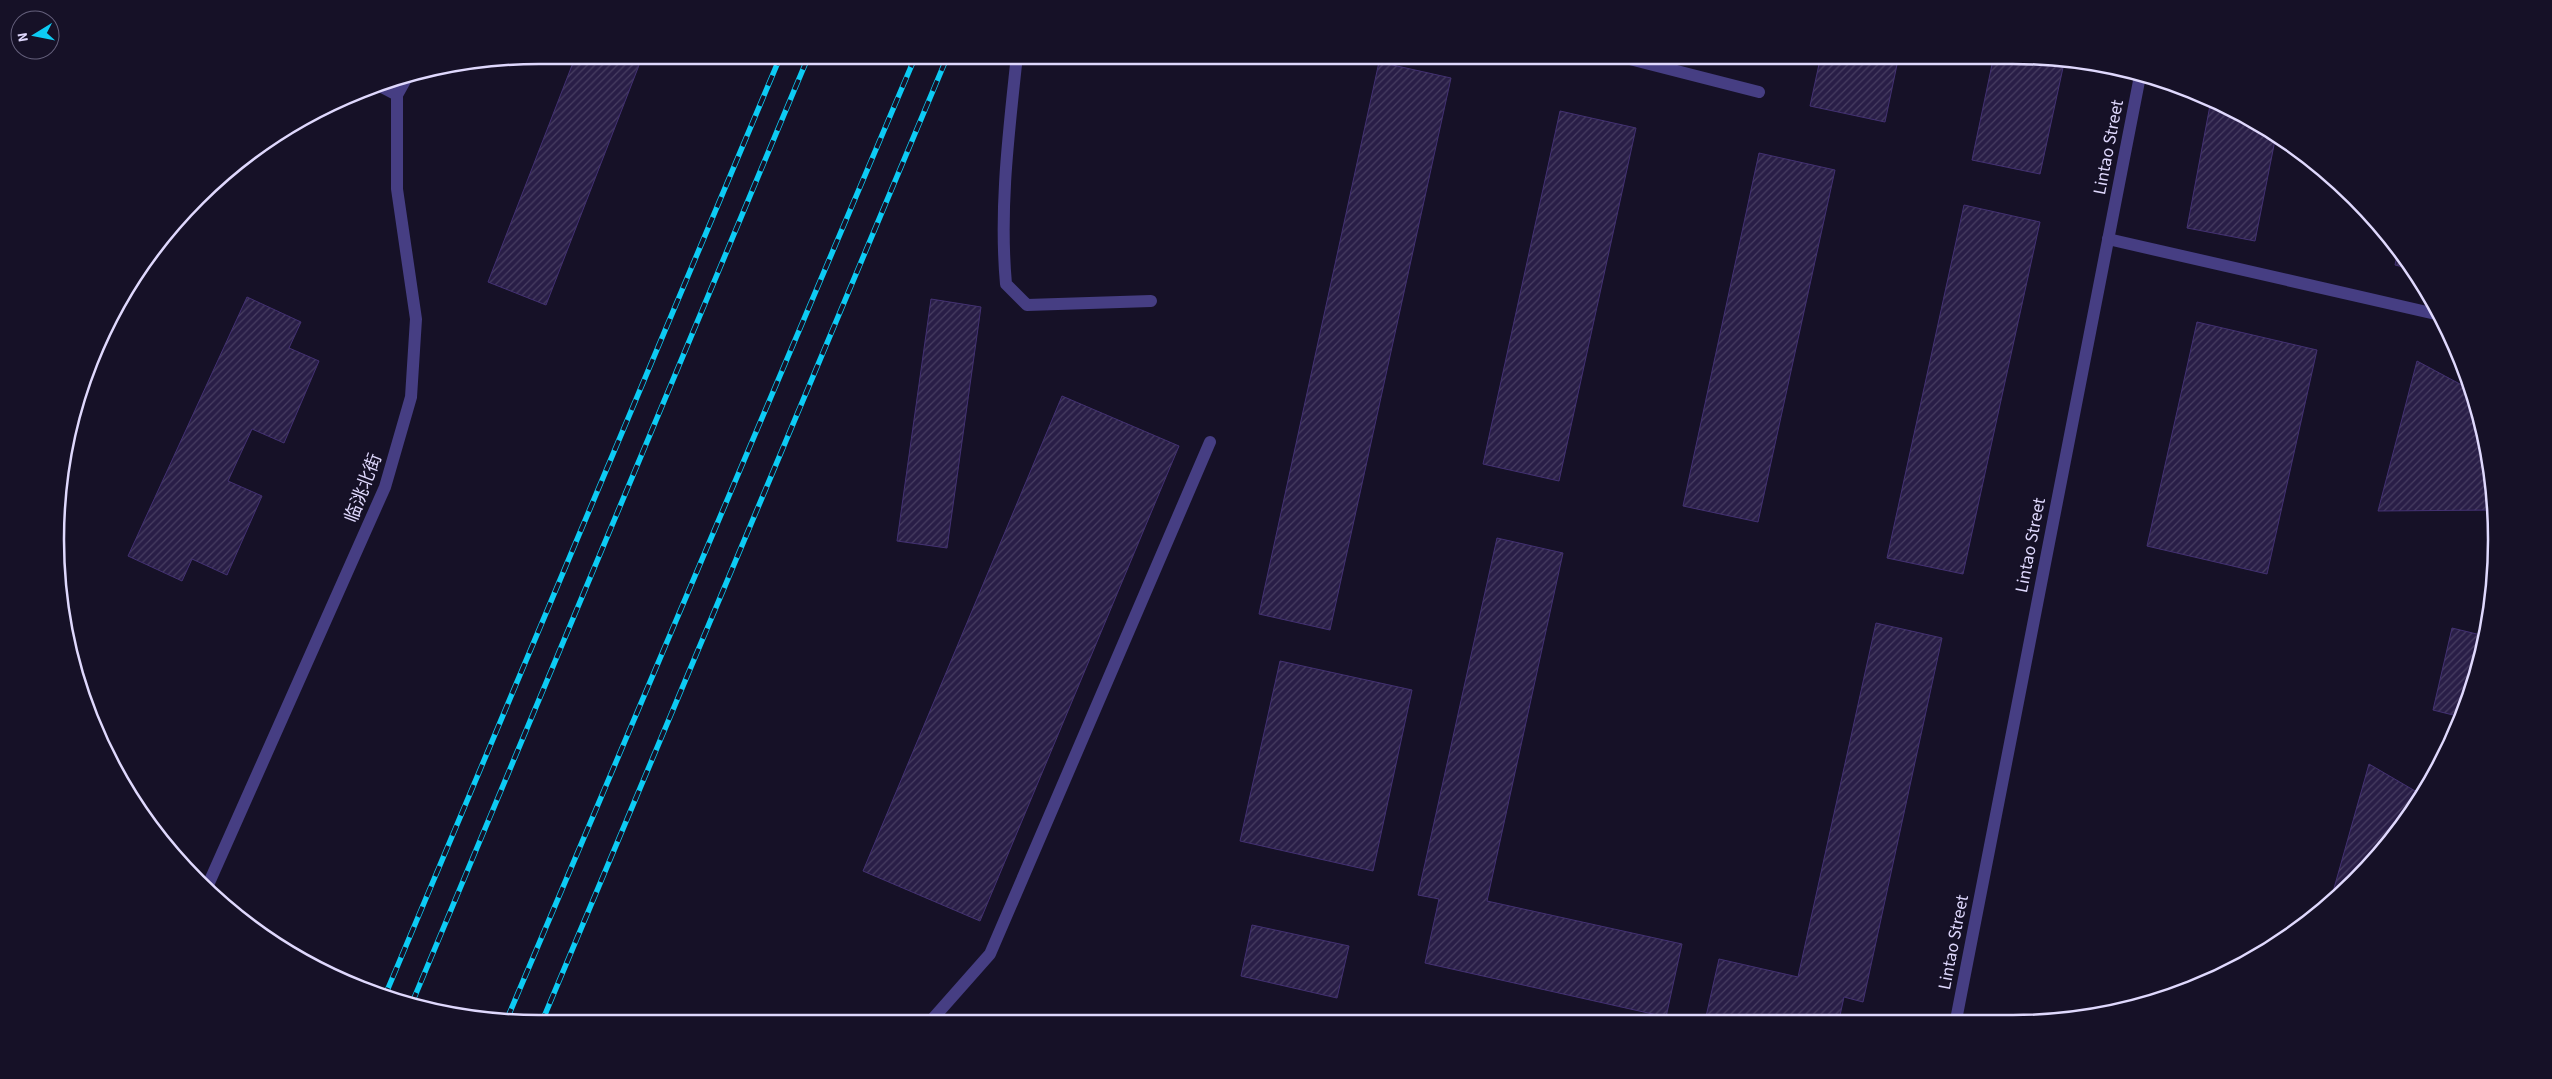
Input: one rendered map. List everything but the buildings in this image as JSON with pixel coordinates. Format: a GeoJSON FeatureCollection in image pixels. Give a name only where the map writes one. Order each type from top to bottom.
{"type":"FeatureCollection","features":[{"type":"Feature","properties":{"kind":"street"},"geometry":{"type":"LineString","coordinates":[[1016,64],[1009,135],[1003,238],[1006,284],[1027,305],[1151,301]]}},
{"type":"Feature","properties":{"kind":"street"},"geometry":{"type":"LineString","coordinates":[[1649,64],[1758,92]]}},
{"type":"Feature","properties":{"kind":"street","name":"Lintao Street"},"geometry":{"type":"LineString","coordinates":[[1957,1015],[2139,81]]}},
{"type":"Feature","properties":{"kind":"street","name":"临洮北街"},"geometry":{"type":"LineString","coordinates":[[209,882],[385,487],[410,398],[416,319],[397,189],[398,95],[404,84]]}},
{"type":"Feature","properties":{"kind":"street"},"geometry":{"type":"LineString","coordinates":[[386,89],[398,95]]}},
{"type":"Feature","properties":{"kind":"street"},"geometry":{"type":"LineString","coordinates":[[2108,239],[2431,313]]}},
{"type":"Feature","properties":{"kind":"street"},"geometry":{"type":"LineString","coordinates":[[935,1015],[990,954],[1210,442]]}},
{"type":"Feature","properties":{"kind":"railway"},"geometry":{"type":"LineString","coordinates":[[387,990],[777,64]]}},
{"type":"Feature","properties":{"kind":"railway"},"geometry":{"type":"LineString","coordinates":[[414,998],[805,64]]}},
{"type":"Feature","properties":{"kind":"railway"},"geometry":{"type":"LineString","coordinates":[[509,1014],[912,64]]}},
{"type":"Feature","properties":{"kind":"railway"},"geometry":{"type":"LineString","coordinates":[[545,1015],[944,64]]}}]}
